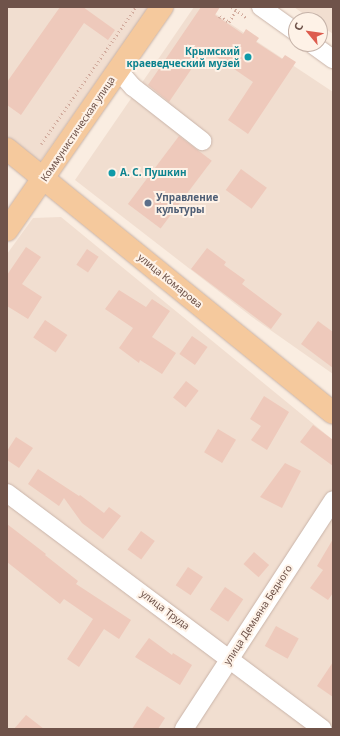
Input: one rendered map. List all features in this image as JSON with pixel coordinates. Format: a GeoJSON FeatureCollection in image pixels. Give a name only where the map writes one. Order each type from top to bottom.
{"type":"FeatureCollection","features":[{"type":"Feature","properties":{"kind":"main road","name":"Коммунистическая улица"},"geometry":{"type":"LineString","coordinates":[[7,230],[44,179],[56,158],[162,7]]}},
{"type":"Feature","properties":{"kind":"main road","name":"улица Комарова"},"geometry":{"type":"LineString","coordinates":[[7,150],[333,413]]}},
{"type":"Feature","properties":{"kind":"street"},"geometry":{"type":"LineString","coordinates":[[261,7],[288,26]]}},
{"type":"Feature","properties":{"kind":"street"},"geometry":{"type":"LineString","coordinates":[[323,52],[333,59]]}},
{"type":"Feature","properties":{"kind":"street"},"geometry":{"type":"LineString","coordinates":[[118,70],[133,87],[202,141]]}},
{"type":"Feature","properties":{"kind":"street","name":"улица Труда"},"geometry":{"type":"LineString","coordinates":[[7,493],[323,729]]}},
{"type":"Feature","properties":{"kind":"street","name":"улица Демьяна Бедного"},"geometry":{"type":"LineString","coordinates":[[184,729],[333,500]]}},
{"type":"Feature","properties":{"kind":"path"},"geometry":{"type":"LineString","coordinates":[[41,144],[136,7]]}},
{"type":"Feature","properties":{"kind":"path"},"geometry":{"type":"LineString","coordinates":[[219,18],[220,16],[229,22],[236,10]]}},
{"type":"Feature","properties":{"kind":"shaded area"},"geometry":{"type":"Polygon","coordinates":[[[7,7],[149,7],[39,163],[7,138],[7,7]]]}},
{"type":"Feature","properties":{"kind":"shaded area"},"geometry":{"type":"Polygon","coordinates":[[[194,7],[205,7],[333,92],[333,374],[252,317],[75,180],[194,7]]]}},
{"type":"Feature","properties":{"kind":"shaded area"},"geometry":{"type":"Polygon","coordinates":[[[294,7],[333,7],[333,34],[328,31],[328,12],[301,12],[294,7]]]}},
{"type":"Feature","properties":{"kind":"shaded area"},"geometry":{"type":"Polygon","coordinates":[[[61,217],[333,440],[333,729],[7,729],[7,254],[33,218],[61,217]]]}},
{"type":"Feature","properties":{"kind":"building"},"geometry":{"type":"Polygon","coordinates":[[[60,7],[83,7],[115,30],[108,40],[84,23],[21,115],[7,105],[7,82],[60,7]]]}},
{"type":"Feature","properties":{"kind":"building","name":"Крымский краеведческий музей"},"geometry":{"type":"Polygon","coordinates":[[[201,7],[220,7],[215,15],[243,34],[246,29],[259,38],[256,42],[282,59],[285,55],[296,62],[248,134],[228,120],[253,82],[205,49],[169,102],[148,85],[201,7]]]}},
{"type":"Feature","properties":{"kind":"building"},"geometry":{"type":"Polygon","coordinates":[[[179,136],[212,161],[161,229],[128,204],[179,136]]]}},
{"type":"Feature","properties":{"kind":"building"},"geometry":{"type":"Polygon","coordinates":[[[241,169],[267,188],[252,209],[226,190],[241,169]]]}},
{"type":"Feature","properties":{"kind":"building"},"geometry":{"type":"Polygon","coordinates":[[[26,247],[41,257],[22,284],[42,297],[28,319],[7,306],[7,275],[26,247]]]}},
{"type":"Feature","properties":{"kind":"building"},"geometry":{"type":"Polygon","coordinates":[[[207,248],[226,262],[224,265],[245,280],[242,284],[282,314],[271,329],[191,269],[207,248]]]}},
{"type":"Feature","properties":{"kind":"building"},"geometry":{"type":"Polygon","coordinates":[[[87,249],[99,257],[88,273],[76,265],[87,249]]]}},
{"type":"Feature","properties":{"kind":"building"},"geometry":{"type":"Polygon","coordinates":[[[119,290],[146,307],[152,299],[170,311],[152,337],[176,353],[162,374],[140,360],[139,363],[119,348],[133,328],[105,309],[119,290]]]}},
{"type":"Feature","properties":{"kind":"building"},"geometry":{"type":"Polygon","coordinates":[[[45,320],[67,335],[56,353],[33,337],[45,320]]]}},
{"type":"Feature","properties":{"kind":"building"},"geometry":{"type":"Polygon","coordinates":[[[318,321],[333,332],[333,368],[301,344],[318,321]]]}},
{"type":"Feature","properties":{"kind":"building"},"geometry":{"type":"Polygon","coordinates":[[[192,336],[208,347],[195,365],[179,354],[192,336]]]}},
{"type":"Feature","properties":{"kind":"building"},"geometry":{"type":"Polygon","coordinates":[[[186,381],[199,391],[186,407],[173,398],[186,381]]]}},
{"type":"Feature","properties":{"kind":"building"},"geometry":{"type":"Polygon","coordinates":[[[264,396],[289,412],[267,450],[251,440],[261,426],[250,419],[264,396]]]}},
{"type":"Feature","properties":{"kind":"building"},"geometry":{"type":"Polygon","coordinates":[[[313,425],[333,440],[333,466],[300,442],[313,425]]]}},
{"type":"Feature","properties":{"kind":"building"},"geometry":{"type":"Polygon","coordinates":[[[218,429],[236,440],[222,463],[204,452],[218,429]]]}},
{"type":"Feature","properties":{"kind":"building"},"geometry":{"type":"Polygon","coordinates":[[[16,437],[33,448],[19,468],[7,460],[7,451],[16,437]]]}},
{"type":"Feature","properties":{"kind":"building"},"geometry":{"type":"Polygon","coordinates":[[[285,463],[301,471],[282,508],[260,497],[285,463]]]}},
{"type":"Feature","properties":{"kind":"building"},"geometry":{"type":"Polygon","coordinates":[[[38,469],[79,496],[80,495],[104,513],[109,507],[121,516],[103,539],[82,523],[64,498],[59,506],[28,484],[38,469]]]}},
{"type":"Feature","properties":{"kind":"building"},"geometry":{"type":"Polygon","coordinates":[[[7,524],[78,581],[76,584],[131,620],[119,639],[104,629],[79,667],[67,659],[93,619],[64,599],[60,604],[7,562],[7,524]]]}},
{"type":"Feature","properties":{"kind":"building"},"geometry":{"type":"Polygon","coordinates":[[[141,531],[155,541],[141,560],[127,550],[141,531]]]}},
{"type":"Feature","properties":{"kind":"building"},"geometry":{"type":"Polygon","coordinates":[[[333,539],[333,593],[328,600],[310,588],[323,570],[317,566],[333,539]]]}},
{"type":"Feature","properties":{"kind":"building"},"geometry":{"type":"Polygon","coordinates":[[[254,552],[269,565],[259,577],[244,564],[254,552]]]}},
{"type":"Feature","properties":{"kind":"building"},"geometry":{"type":"Polygon","coordinates":[[[188,567],[203,577],[191,595],[176,585],[188,567]]]}},
{"type":"Feature","properties":{"kind":"building"},"geometry":{"type":"Polygon","coordinates":[[[225,587],[243,599],[228,622],[210,609],[225,587]]]}},
{"type":"Feature","properties":{"kind":"building"},"geometry":{"type":"Polygon","coordinates":[[[276,626],[299,639],[288,659],[265,646],[276,626]]]}},
{"type":"Feature","properties":{"kind":"building"},"geometry":{"type":"Polygon","coordinates":[[[149,638],[172,655],[173,653],[192,665],[180,685],[135,657],[149,638]]]}},
{"type":"Feature","properties":{"kind":"building"},"geometry":{"type":"Polygon","coordinates":[[[333,662],[333,697],[317,686],[333,662]]]}},
{"type":"Feature","properties":{"kind":"building"},"geometry":{"type":"Polygon","coordinates":[[[147,706],[165,718],[158,729],[132,729],[147,706]]]}},
{"type":"Feature","properties":{"kind":"building"},"geometry":{"type":"Polygon","coordinates":[[[26,715],[44,729],[14,729],[26,715]]]}},
{"type":"Feature","properties":{"kind":"place","name":"Крымский краеведческий музей"},"geometry":{"type":"Point","coordinates":[248,57]}},
{"type":"Feature","properties":{"kind":"place","name":"А. С. Пушкин"},"geometry":{"type":"Point","coordinates":[112,173]}},
{"type":"Feature","properties":{"kind":"place","name":"Управление культуры"},"geometry":{"type":"Point","coordinates":[148,203]}}]}
